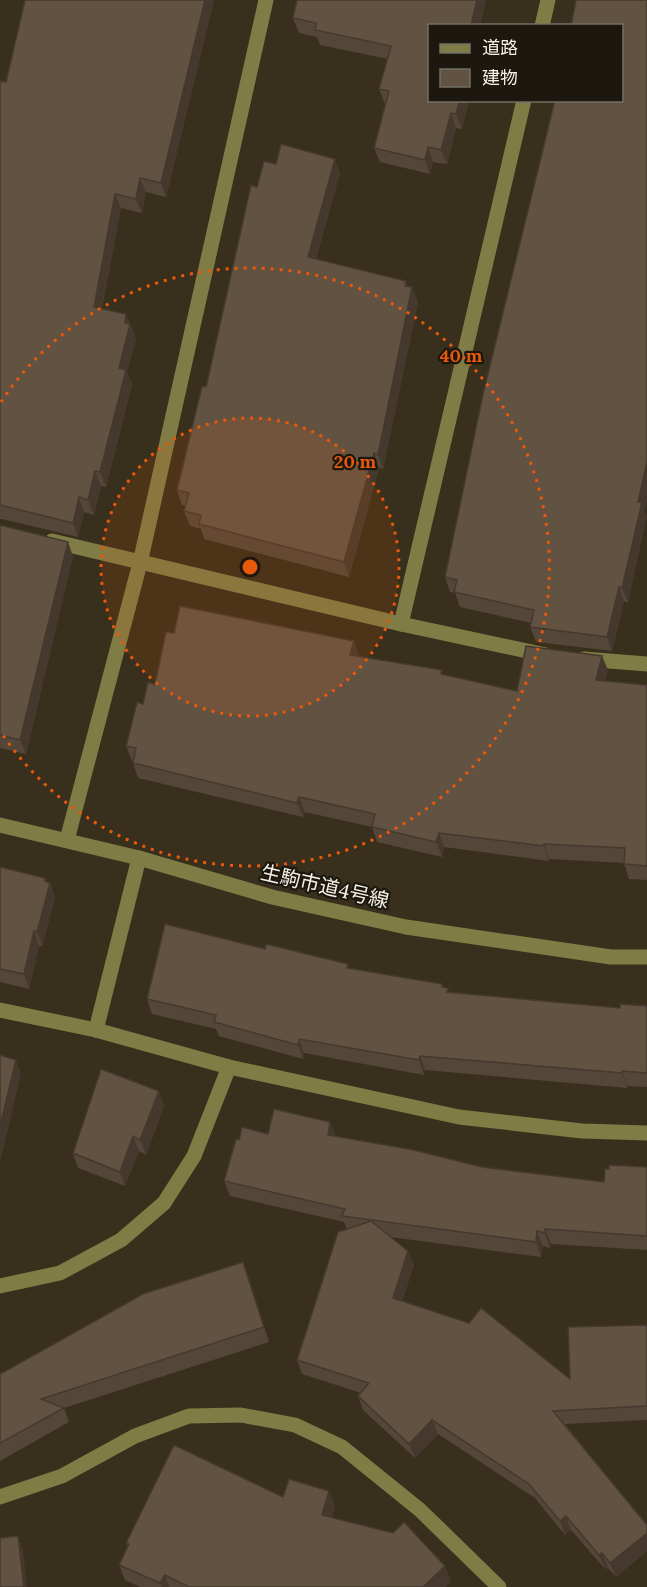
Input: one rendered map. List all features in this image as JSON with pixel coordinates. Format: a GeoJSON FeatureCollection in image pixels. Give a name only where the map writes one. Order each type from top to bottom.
{"type":"FeatureCollection","features":[{"type":"Feature","properties":{"kind":"street"},"geometry":{"type":"LineString","coordinates":[[67,840],[140,563],[266,0]]}},
{"type":"Feature","properties":{"kind":"street"},"geometry":{"type":"LineString","coordinates":[[542,24],[548,0]]}},
{"type":"Feature","properties":{"kind":"street"},"geometry":{"type":"LineString","coordinates":[[401,624],[524,102]]}},
{"type":"Feature","properties":{"kind":"street"},"geometry":{"type":"LineString","coordinates":[[32,536],[401,624],[553,656],[647,664]]}},
{"type":"Feature","properties":{"kind":"street","name":"生駒市道4号線"},"geometry":{"type":"LineString","coordinates":[[0,825],[140,858],[272,897],[406,927],[611,957],[647,957]]}},
{"type":"Feature","properties":{"kind":"street"},"geometry":{"type":"LineString","coordinates":[[96,1030],[140,858]]}},
{"type":"Feature","properties":{"kind":"street"},"geometry":{"type":"LineString","coordinates":[[0,1010],[96,1030],[229,1067],[459,1117],[582,1131],[647,1133]]}},
{"type":"Feature","properties":{"kind":"street"},"geometry":{"type":"LineString","coordinates":[[0,1286],[60,1273],[121,1240],[164,1203],[194,1156],[229,1067]]}},
{"type":"Feature","properties":{"kind":"street"},"geometry":{"type":"LineString","coordinates":[[0,1497],[62,1476],[135,1436],[189,1416],[241,1415],[295,1425],[342,1447],[420,1510],[499,1587]]}},
{"type":"Feature","properties":{"kind":"building"},"geometry":{"type":"Polygon","coordinates":[[[25,0],[205,0],[161,183],[140,178],[136,199],[115,194],[94,307],[126,314],[125,323],[130,324],[119,368],[126,370],[100,472],[95,471],[88,500],[79,497],[73,523],[0,505],[0,85],[1,81],[6,82],[25,0]]]}},
{"type":"Feature","properties":{"kind":"building"},"geometry":{"type":"Polygon","coordinates":[[[297,0],[477,0],[471,24],[428,24],[428,102],[459,102],[456,114],[451,113],[441,150],[428,147],[425,160],[374,148],[389,91],[379,89],[391,46],[315,30],[316,23],[293,18],[297,0]]]}},
{"type":"Feature","properties":{"kind":"building"},"geometry":{"type":"Polygon","coordinates":[[[576,0],[647,0],[647,462],[638,502],[642,502],[622,588],[619,587],[607,637],[530,627],[534,610],[454,592],[457,580],[445,577],[483,394],[555,102],[623,102],[623,24],[571,24],[576,0]]]}},
{"type":"Feature","properties":{"kind":"building"},"geometry":{"type":"Polygon","coordinates":[[[281,144],[335,159],[308,257],[406,281],[405,286],[412,287],[378,455],[374,453],[344,562],[199,524],[201,515],[184,511],[189,493],[177,490],[202,386],[206,387],[251,185],[257,187],[264,161],[276,164],[281,144]]]}},
{"type":"Feature","properties":{"kind":"building"},"geometry":{"type":"Polygon","coordinates":[[[0,525],[68,542],[20,740],[0,735],[0,525]]]}},
{"type":"Feature","properties":{"kind":"building"},"geometry":{"type":"Polygon","coordinates":[[[180,606],[354,641],[350,655],[442,670],[441,674],[517,691],[526,646],[602,656],[596,680],[647,685],[647,866],[624,864],[625,848],[544,844],[544,846],[439,833],[436,842],[372,827],[375,814],[299,797],[297,803],[133,763],[136,748],[126,746],[137,702],[143,704],[148,682],[155,684],[166,632],[174,633],[180,606]]]}},
{"type":"Feature","properties":{"kind":"building"},"geometry":{"type":"Polygon","coordinates":[[[0,867],[45,878],[45,881],[50,883],[37,932],[34,931],[24,974],[0,969],[0,867]]]}},
{"type":"Feature","properties":{"kind":"building"},"geometry":{"type":"Polygon","coordinates":[[[165,924],[265,949],[266,944],[348,964],[347,968],[442,984],[442,987],[448,988],[447,992],[620,1008],[620,1004],[647,1006],[647,1073],[622,1071],[622,1073],[420,1056],[419,1060],[299,1039],[298,1045],[214,1022],[216,1015],[147,999],[165,924]]]}},
{"type":"Feature","properties":{"kind":"building"},"geometry":{"type":"Polygon","coordinates":[[[0,1055],[16,1060],[0,1126],[0,1055]]]}},
{"type":"Feature","properties":{"kind":"building"},"geometry":{"type":"Polygon","coordinates":[[[101,1069],[159,1091],[140,1140],[133,1136],[120,1172],[73,1153],[101,1069]]]}},
{"type":"Feature","properties":{"kind":"building"},"geometry":{"type":"Polygon","coordinates":[[[274,1109],[330,1122],[328,1135],[414,1150],[482,1167],[604,1182],[605,1169],[609,1169],[609,1165],[647,1167],[647,1236],[545,1229],[545,1233],[537,1231],[536,1242],[342,1216],[345,1209],[224,1181],[236,1139],[239,1140],[242,1127],[268,1134],[274,1109]]]}},
{"type":"Feature","properties":{"kind":"building"},"geometry":{"type":"Polygon","coordinates":[[[371,1221],[408,1251],[393,1298],[469,1323],[481,1308],[570,1379],[568,1327],[647,1325],[647,1406],[553,1411],[647,1525],[647,1533],[610,1563],[602,1553],[599,1555],[566,1516],[560,1521],[529,1484],[432,1420],[409,1444],[358,1396],[369,1383],[297,1360],[338,1232],[371,1221]]]}},
{"type":"Feature","properties":{"kind":"building"},"geometry":{"type":"Polygon","coordinates":[[[243,1262],[264,1327],[41,1399],[64,1408],[0,1443],[0,1374],[143,1294],[243,1262]]]}},
{"type":"Feature","properties":{"kind":"building"},"geometry":{"type":"Polygon","coordinates":[[[174,1445],[283,1497],[289,1479],[329,1491],[322,1515],[393,1533],[404,1522],[445,1566],[423,1587],[189,1587],[165,1575],[160,1583],[119,1565],[129,1544],[126,1543],[174,1445]]]}},
{"type":"Feature","properties":{"kind":"building"},"geometry":{"type":"Polygon","coordinates":[[[18,1536],[24,1587],[0,1587],[0,1538],[18,1536]]]}}]}
